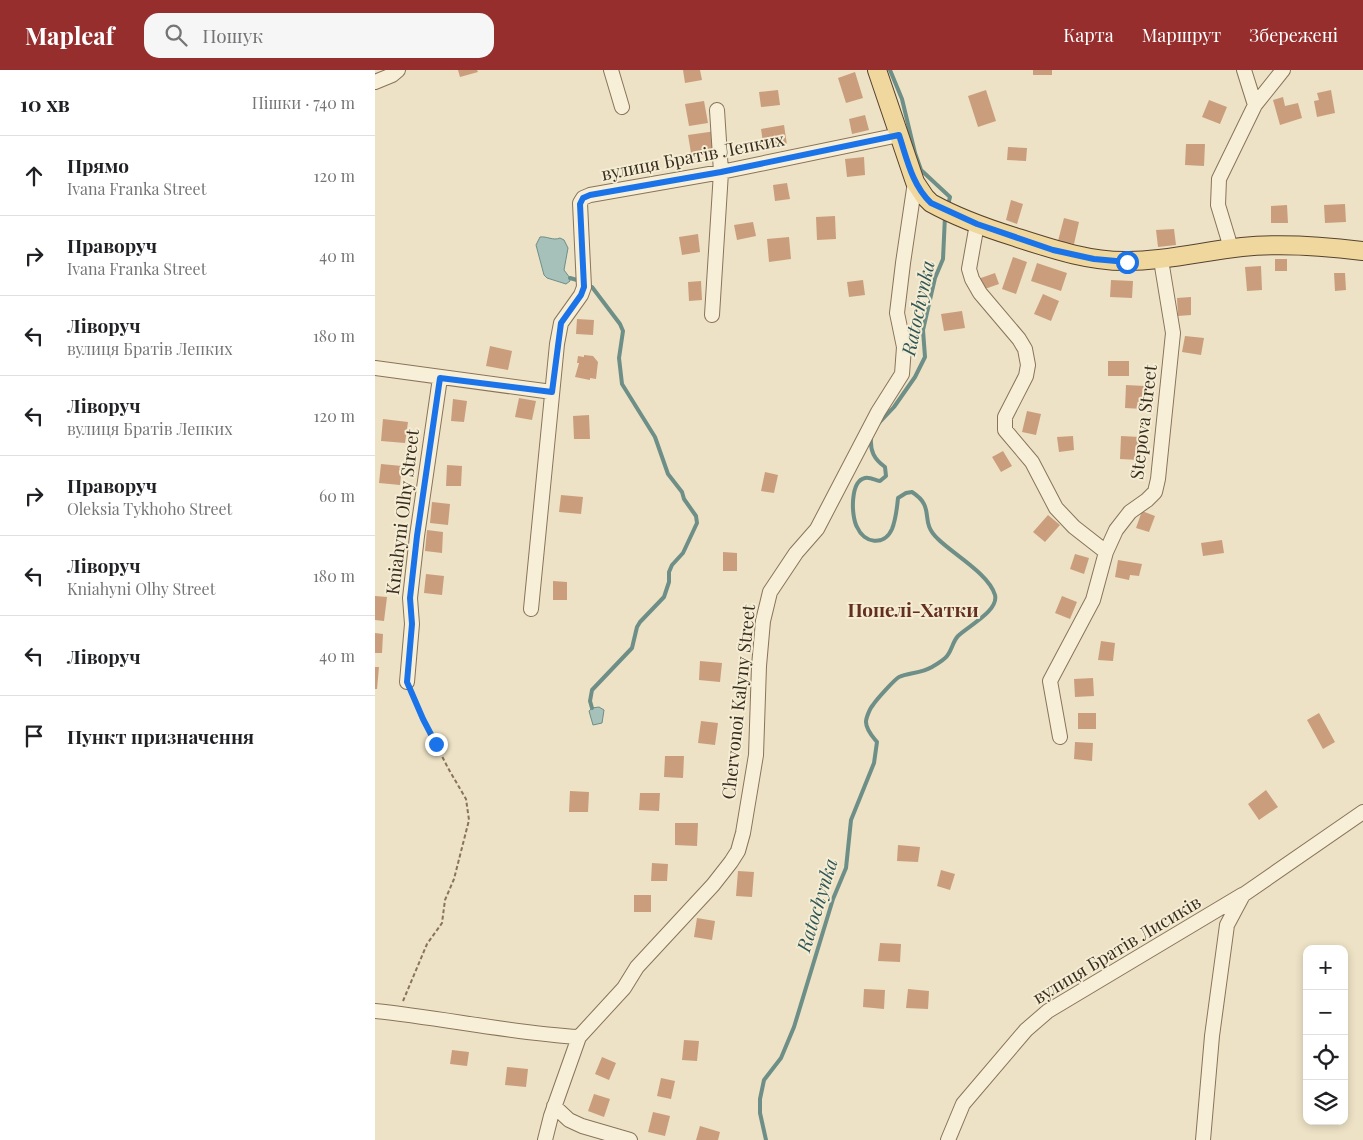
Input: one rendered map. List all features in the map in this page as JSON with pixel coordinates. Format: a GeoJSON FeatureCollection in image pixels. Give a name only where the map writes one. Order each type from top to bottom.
{"type":"FeatureCollection","features":[{"type":"Feature","properties":{"kind":"main road"},"geometry":{"type":"LineString","coordinates":[[877,70],[915,182],[925,198],[969,221],[1053,250],[1094,259],[1127,262],[1161,260],[1231,248],[1276,244],[1363,251]]}},
{"type":"Feature","properties":{"kind":"street"},"geometry":{"type":"LineString","coordinates":[[375,82],[392,75],[398,70]]}},
{"type":"Feature","properties":{"kind":"street"},"geometry":{"type":"LineString","coordinates":[[611,70],[622,107]]}},
{"type":"Feature","properties":{"kind":"street"},"geometry":{"type":"LineString","coordinates":[[1244,70],[1255,105]]}},
{"type":"Feature","properties":{"kind":"street"},"geometry":{"type":"LineString","coordinates":[[1231,248],[1218,206],[1219,179],[1255,105],[1283,70]]}},
{"type":"Feature","properties":{"kind":"street"},"geometry":{"type":"LineString","coordinates":[[712,315],[721,172],[717,110]]}},
{"type":"Feature","properties":{"kind":"street","name":"вулиця Братів Лепких"},"geometry":{"type":"LineString","coordinates":[[531,609],[552,392],[561,323],[581,295],[584,287],[580,204],[583,198],[590,195],[721,172],[899,135]]}},
{"type":"Feature","properties":{"kind":"street","name":"Chervonoi Kalyny Street"},"geometry":{"type":"LineString","coordinates":[[545,1140],[554,1106],[579,1037],[624,988],[637,967],[713,885],[738,851],[756,755],[759,666],[763,621],[770,592],[796,553],[817,529],[877,412],[902,374],[904,347],[897,313],[915,182]]}},
{"type":"Feature","properties":{"kind":"street"},"geometry":{"type":"LineString","coordinates":[[969,221],[969,269],[973,279],[980,293],[1019,339],[1025,349],[1028,366],[1026,376],[1005,417],[1005,430],[1032,462],[1056,508],[1074,527],[1106,552]]}},
{"type":"Feature","properties":{"kind":"street","name":"Stepova Street"},"geometry":{"type":"LineString","coordinates":[[1060,737],[1050,681],[1093,600],[1106,552],[1116,530],[1130,512],[1155,492],[1158,478],[1173,333],[1161,260]]}},
{"type":"Feature","properties":{"kind":"street"},"geometry":{"type":"LineString","coordinates":[[375,368],[552,392]]}},
{"type":"Feature","properties":{"kind":"street","name":"Kniahyni Olhy Street"},"geometry":{"type":"LineString","coordinates":[[407,682],[412,624],[410,598],[440,378]]}},
{"type":"Feature","properties":{"kind":"street","name":"вулиця Братів Лисиків"},"geometry":{"type":"LineString","coordinates":[[947,1140],[963,1104],[1026,1030],[1048,1011],[1243,895],[1363,812]]}},
{"type":"Feature","properties":{"kind":"street","name":"вулиця Братів Лисиків"},"geometry":{"type":"LineString","coordinates":[[1203,1140],[1212,1036],[1227,926],[1243,895]]}},
{"type":"Feature","properties":{"kind":"street"},"geometry":{"type":"LineString","coordinates":[[375,1011],[551,1036],[579,1037]]}},
{"type":"Feature","properties":{"kind":"street"},"geometry":{"type":"LineString","coordinates":[[554,1106],[569,1120],[582,1126],[630,1140]]}},
{"type":"Feature","properties":{"kind":"path"},"geometry":{"type":"LineString","coordinates":[[400,1014],[404,998],[427,944],[442,923],[445,900],[454,879],[469,820],[467,799],[448,768],[407,682]]}},
{"type":"Feature","properties":{"kind":"water"},"geometry":{"type":"Polygon","coordinates":[[[540,237],[564,240],[568,248],[564,270],[570,278],[570,281],[566,284],[547,278],[544,275],[536,245],[540,237]]]}},
{"type":"Feature","properties":{"kind":"water"},"geometry":{"type":"Polygon","coordinates":[[[599,707],[604,710],[602,723],[593,725],[589,711],[592,708],[599,707]]]}},
{"type":"Feature","properties":{"kind":"building"},"geometry":{"type":"Polygon","coordinates":[[[458,70],[477,70],[478,72],[460,77],[458,70]]]}},
{"type":"Feature","properties":{"kind":"building"},"geometry":{"type":"Polygon","coordinates":[[[683,70],[700,70],[702,80],[685,83],[683,70]]]}},
{"type":"Feature","properties":{"kind":"building"},"geometry":{"type":"Polygon","coordinates":[[[1033,70],[1052,70],[1052,75],[1033,75],[1033,70]]]}},
{"type":"Feature","properties":{"kind":"building"},"geometry":{"type":"Polygon","coordinates":[[[855,72],[863,98],[846,103],[838,78],[855,72]]]}},
{"type":"Feature","properties":{"kind":"building"},"geometry":{"type":"Polygon","coordinates":[[[778,90],[780,105],[761,107],[759,92],[778,90]]]}},
{"type":"Feature","properties":{"kind":"building"},"geometry":{"type":"Polygon","coordinates":[[[986,90],[996,121],[978,127],[968,96],[986,90]]]}},
{"type":"Feature","properties":{"kind":"building"},"geometry":{"type":"Polygon","coordinates":[[[1331,90],[1335,113],[1317,117],[1314,101],[1319,100],[1317,93],[1331,90]]]}},
{"type":"Feature","properties":{"kind":"building"},"geometry":{"type":"Polygon","coordinates":[[[1283,97],[1285,106],[1298,103],[1302,118],[1280,125],[1273,100],[1283,97]]]}},
{"type":"Feature","properties":{"kind":"building"},"geometry":{"type":"Polygon","coordinates":[[[1209,100],[1227,107],[1220,124],[1202,117],[1209,100]]]}},
{"type":"Feature","properties":{"kind":"building"},"geometry":{"type":"Polygon","coordinates":[[[704,101],[708,123],[689,126],[685,104],[704,101]]]}},
{"type":"Feature","properties":{"kind":"building"},"geometry":{"type":"Polygon","coordinates":[[[865,115],[869,130],[852,134],[849,119],[865,115]]]}},
{"type":"Feature","properties":{"kind":"building"},"geometry":{"type":"Polygon","coordinates":[[[784,125],[787,145],[764,149],[761,129],[784,125]]]}},
{"type":"Feature","properties":{"kind":"building"},"geometry":{"type":"Polygon","coordinates":[[[716,131],[720,154],[692,159],[688,135],[716,131]]]}},
{"type":"Feature","properties":{"kind":"building"},"geometry":{"type":"Polygon","coordinates":[[[1186,144],[1205,144],[1204,166],[1185,165],[1186,144]]]}},
{"type":"Feature","properties":{"kind":"building"},"geometry":{"type":"Polygon","coordinates":[[[1008,147],[1027,148],[1026,161],[1007,160],[1008,147]]]}},
{"type":"Feature","properties":{"kind":"building"},"geometry":{"type":"Polygon","coordinates":[[[864,157],[865,175],[847,177],[845,159],[864,157]]]}},
{"type":"Feature","properties":{"kind":"building"},"geometry":{"type":"Polygon","coordinates":[[[787,183],[790,199],[775,201],[773,185],[787,183]]]}},
{"type":"Feature","properties":{"kind":"building"},"geometry":{"type":"Polygon","coordinates":[[[1011,200],[1023,204],[1017,224],[1006,220],[1011,200]]]}},
{"type":"Feature","properties":{"kind":"building"},"geometry":{"type":"Polygon","coordinates":[[[1345,204],[1346,222],[1325,223],[1324,205],[1345,204]]]}},
{"type":"Feature","properties":{"kind":"building"},"geometry":{"type":"Polygon","coordinates":[[[1287,205],[1288,223],[1271,223],[1271,206],[1287,205]]]}},
{"type":"Feature","properties":{"kind":"building"},"geometry":{"type":"Polygon","coordinates":[[[835,216],[836,239],[817,240],[816,217],[835,216]]]}},
{"type":"Feature","properties":{"kind":"building"},"geometry":{"type":"Polygon","coordinates":[[[1064,218],[1079,222],[1074,244],[1058,241],[1064,218]]]}},
{"type":"Feature","properties":{"kind":"building"},"geometry":{"type":"Polygon","coordinates":[[[753,222],[756,236],[737,240],[734,225],[753,222]]]}},
{"type":"Feature","properties":{"kind":"building"},"geometry":{"type":"Polygon","coordinates":[[[1174,229],[1176,245],[1158,247],[1156,230],[1174,229]]]}},
{"type":"Feature","properties":{"kind":"building"},"geometry":{"type":"Polygon","coordinates":[[[698,234],[700,252],[682,255],[679,237],[698,234]]]}},
{"type":"Feature","properties":{"kind":"building"},"geometry":{"type":"Polygon","coordinates":[[[789,237],[791,259],[769,262],[767,239],[789,237]]]}},
{"type":"Feature","properties":{"kind":"building"},"geometry":{"type":"Polygon","coordinates":[[[1013,257],[1027,262],[1016,294],[1002,289],[1013,257]]]}},
{"type":"Feature","properties":{"kind":"building"},"geometry":{"type":"Polygon","coordinates":[[[1275,259],[1287,259],[1287,271],[1275,271],[1275,259]]]}},
{"type":"Feature","properties":{"kind":"building"},"geometry":{"type":"Polygon","coordinates":[[[1037,263],[1067,273],[1061,291],[1031,281],[1037,263]]]}},
{"type":"Feature","properties":{"kind":"building"},"geometry":{"type":"Polygon","coordinates":[[[1261,266],[1262,290],[1247,291],[1245,267],[1261,266]]]}},
{"type":"Feature","properties":{"kind":"building"},"geometry":{"type":"Polygon","coordinates":[[[995,273],[999,284],[982,290],[978,279],[995,273]]]}},
{"type":"Feature","properties":{"kind":"building"},"geometry":{"type":"Polygon","coordinates":[[[1334,273],[1345,273],[1346,290],[1335,291],[1334,273]]]}},
{"type":"Feature","properties":{"kind":"building"},"geometry":{"type":"Polygon","coordinates":[[[863,280],[865,295],[849,297],[847,282],[863,280]]]}},
{"type":"Feature","properties":{"kind":"building"},"geometry":{"type":"Polygon","coordinates":[[[1111,280],[1133,281],[1132,298],[1110,297],[1111,280]]]}},
{"type":"Feature","properties":{"kind":"building"},"geometry":{"type":"Polygon","coordinates":[[[701,281],[702,300],[689,301],[688,282],[701,281]]]}},
{"type":"Feature","properties":{"kind":"building"},"geometry":{"type":"Polygon","coordinates":[[[1043,294],[1059,301],[1051,321],[1034,314],[1043,294]]]}},
{"type":"Feature","properties":{"kind":"building"},"geometry":{"type":"Polygon","coordinates":[[[1191,297],[1191,315],[1178,316],[1177,298],[1191,297]]]}},
{"type":"Feature","properties":{"kind":"building"},"geometry":{"type":"Polygon","coordinates":[[[962,311],[965,328],[944,331],[941,314],[962,311]]]}},
{"type":"Feature","properties":{"kind":"building"},"geometry":{"type":"Polygon","coordinates":[[[577,319],[594,320],[593,335],[576,334],[577,319]]]}},
{"type":"Feature","properties":{"kind":"building"},"geometry":{"type":"Polygon","coordinates":[[[1185,336],[1204,338],[1201,355],[1182,352],[1185,336]]]}},
{"type":"Feature","properties":{"kind":"building"},"geometry":{"type":"Polygon","coordinates":[[[490,346],[512,351],[508,370],[486,366],[490,346]]]}},
{"type":"Feature","properties":{"kind":"building"},"geometry":{"type":"Polygon","coordinates":[[[584,355],[593,356],[598,362],[596,379],[590,378],[590,380],[575,377],[579,363],[577,363],[578,356],[584,357],[584,355]]]}},
{"type":"Feature","properties":{"kind":"building"},"geometry":{"type":"Polygon","coordinates":[[[1108,361],[1129,361],[1129,376],[1108,376],[1108,361]]]}},
{"type":"Feature","properties":{"kind":"building"},"geometry":{"type":"Polygon","coordinates":[[[1126,385],[1145,386],[1143,409],[1125,408],[1126,385]]]}},
{"type":"Feature","properties":{"kind":"building"},"geometry":{"type":"Polygon","coordinates":[[[519,398],[536,401],[532,420],[515,417],[519,398]]]}},
{"type":"Feature","properties":{"kind":"building"},"geometry":{"type":"Polygon","coordinates":[[[453,399],[467,401],[464,422],[451,421],[453,399]]]}},
{"type":"Feature","properties":{"kind":"building"},"geometry":{"type":"Polygon","coordinates":[[[1027,411],[1041,414],[1036,435],[1022,432],[1027,411]]]}},
{"type":"Feature","properties":{"kind":"building"},"geometry":{"type":"Polygon","coordinates":[[[589,415],[590,439],[574,439],[573,416],[589,415]]]}},
{"type":"Feature","properties":{"kind":"building"},"geometry":{"type":"Polygon","coordinates":[[[383,419],[408,422],[405,443],[381,441],[383,419]]]}},
{"type":"Feature","properties":{"kind":"building"},"geometry":{"type":"Polygon","coordinates":[[[1073,436],[1074,450],[1059,452],[1057,437],[1073,436]]]}},
{"type":"Feature","properties":{"kind":"building"},"geometry":{"type":"Polygon","coordinates":[[[1121,436],[1140,437],[1139,460],[1120,459],[1121,436]]]}},
{"type":"Feature","properties":{"kind":"building"},"geometry":{"type":"Polygon","coordinates":[[[1003,451],[1012,466],[1001,472],[992,457],[1003,451]]]}},
{"type":"Feature","properties":{"kind":"building"},"geometry":{"type":"Polygon","coordinates":[[[381,464],[402,466],[400,485],[379,483],[381,464]]]}},
{"type":"Feature","properties":{"kind":"building"},"geometry":{"type":"Polygon","coordinates":[[[447,465],[462,466],[461,486],[446,486],[447,465]]]}},
{"type":"Feature","properties":{"kind":"building"},"geometry":{"type":"Polygon","coordinates":[[[765,472],[778,475],[774,493],[761,491],[765,472]]]}},
{"type":"Feature","properties":{"kind":"building"},"geometry":{"type":"Polygon","coordinates":[[[561,495],[583,497],[581,514],[559,512],[561,495]]]}},
{"type":"Feature","properties":{"kind":"building"},"geometry":{"type":"Polygon","coordinates":[[[432,502],[450,504],[448,525],[430,523],[432,502]]]}},
{"type":"Feature","properties":{"kind":"building"},"geometry":{"type":"Polygon","coordinates":[[[1142,511],[1155,516],[1149,532],[1136,528],[1142,511]]]}},
{"type":"Feature","properties":{"kind":"building"},"geometry":{"type":"Polygon","coordinates":[[[1048,515],[1060,525],[1045,542],[1033,532],[1048,515]]]}},
{"type":"Feature","properties":{"kind":"building"},"geometry":{"type":"Polygon","coordinates":[[[427,530],[443,532],[442,553],[425,551],[427,530]]]}},
{"type":"Feature","properties":{"kind":"building"},"geometry":{"type":"Polygon","coordinates":[[[1222,540],[1224,553],[1203,556],[1201,543],[1222,540]]]}},
{"type":"Feature","properties":{"kind":"building"},"geometry":{"type":"Polygon","coordinates":[[[723,552],[737,553],[737,571],[723,571],[723,552]]]}},
{"type":"Feature","properties":{"kind":"building"},"geometry":{"type":"Polygon","coordinates":[[[1075,554],[1089,558],[1084,574],[1070,569],[1075,554]]]}},
{"type":"Feature","properties":{"kind":"building"},"geometry":{"type":"Polygon","coordinates":[[[1118,560],[1142,564],[1139,576],[1130,575],[1129,580],[1115,577],[1118,560]]]}},
{"type":"Feature","properties":{"kind":"building"},"geometry":{"type":"Polygon","coordinates":[[[426,574],[444,576],[442,595],[424,593],[426,574]]]}},
{"type":"Feature","properties":{"kind":"building"},"geometry":{"type":"Polygon","coordinates":[[[553,581],[567,582],[567,600],[553,600],[553,581]]]}},
{"type":"Feature","properties":{"kind":"building"},"geometry":{"type":"Polygon","coordinates":[[[375,596],[387,597],[384,621],[375,620],[375,596]]]}},
{"type":"Feature","properties":{"kind":"building"},"geometry":{"type":"Polygon","coordinates":[[[1062,596],[1077,602],[1070,619],[1055,613],[1062,596]]]}},
{"type":"Feature","properties":{"kind":"building"},"geometry":{"type":"Polygon","coordinates":[[[375,633],[383,634],[382,653],[375,653],[375,633]]]}},
{"type":"Feature","properties":{"kind":"building"},"geometry":{"type":"Polygon","coordinates":[[[1101,641],[1115,643],[1113,661],[1098,660],[1101,641]]]}},
{"type":"Feature","properties":{"kind":"building"},"geometry":{"type":"Polygon","coordinates":[[[700,661],[722,663],[720,682],[699,680],[700,661]]]}},
{"type":"Feature","properties":{"kind":"building"},"geometry":{"type":"Polygon","coordinates":[[[375,667],[379,667],[377,689],[375,689],[375,667]]]}},
{"type":"Feature","properties":{"kind":"building"},"geometry":{"type":"Polygon","coordinates":[[[1093,678],[1094,696],[1075,697],[1074,679],[1093,678]]]}},
{"type":"Feature","properties":{"kind":"building"},"geometry":{"type":"Polygon","coordinates":[[[1078,713],[1096,713],[1096,729],[1078,729],[1078,713]]]}},
{"type":"Feature","properties":{"kind":"building"},"geometry":{"type":"Polygon","coordinates":[[[1319,713],[1335,742],[1323,749],[1307,720],[1319,713]]]}},
{"type":"Feature","properties":{"kind":"building"},"geometry":{"type":"Polygon","coordinates":[[[701,721],[718,723],[715,745],[698,743],[701,721]]]}},
{"type":"Feature","properties":{"kind":"building"},"geometry":{"type":"Polygon","coordinates":[[[1075,742],[1093,743],[1092,761],[1074,759],[1075,742]]]}},
{"type":"Feature","properties":{"kind":"building"},"geometry":{"type":"Polygon","coordinates":[[[665,756],[684,756],[683,778],[664,777],[665,756]]]}},
{"type":"Feature","properties":{"kind":"building"},"geometry":{"type":"Polygon","coordinates":[[[1266,790],[1278,807],[1259,820],[1248,804],[1266,790]]]}},
{"type":"Feature","properties":{"kind":"building"},"geometry":{"type":"Polygon","coordinates":[[[570,791],[589,792],[588,812],[569,812],[570,791]]]}},
{"type":"Feature","properties":{"kind":"building"},"geometry":{"type":"Polygon","coordinates":[[[640,793],[660,793],[659,811],[639,810],[640,793]]]}},
{"type":"Feature","properties":{"kind":"building"},"geometry":{"type":"Polygon","coordinates":[[[675,823],[698,823],[697,846],[675,845],[675,823]]]}},
{"type":"Feature","properties":{"kind":"building"},"geometry":{"type":"Polygon","coordinates":[[[898,845],[920,847],[918,862],[897,861],[898,845]]]}},
{"type":"Feature","properties":{"kind":"building"},"geometry":{"type":"Polygon","coordinates":[[[652,863],[668,864],[667,881],[651,881],[652,863]]]}},
{"type":"Feature","properties":{"kind":"building"},"geometry":{"type":"Polygon","coordinates":[[[941,870],[955,874],[950,890],[937,886],[941,870]]]}},
{"type":"Feature","properties":{"kind":"building"},"geometry":{"type":"Polygon","coordinates":[[[738,871],[754,872],[752,897],[736,896],[738,871]]]}},
{"type":"Feature","properties":{"kind":"building"},"geometry":{"type":"Polygon","coordinates":[[[634,895],[651,895],[651,912],[634,912],[634,895]]]}},
{"type":"Feature","properties":{"kind":"building"},"geometry":{"type":"Polygon","coordinates":[[[697,918],[715,921],[712,940],[694,937],[697,918]]]}},
{"type":"Feature","properties":{"kind":"building"},"geometry":{"type":"Polygon","coordinates":[[[880,943],[901,944],[900,962],[878,961],[880,943]]]}},
{"type":"Feature","properties":{"kind":"building"},"geometry":{"type":"Polygon","coordinates":[[[864,989],[885,990],[884,1009],[863,1007],[864,989]]]}},
{"type":"Feature","properties":{"kind":"building"},"geometry":{"type":"Polygon","coordinates":[[[908,989],[929,991],[928,1009],[906,1008],[908,989]]]}},
{"type":"Feature","properties":{"kind":"building"},"geometry":{"type":"Polygon","coordinates":[[[684,1040],[699,1041],[697,1061],[682,1060],[684,1040]]]}},
{"type":"Feature","properties":{"kind":"building"},"geometry":{"type":"Polygon","coordinates":[[[452,1050],[469,1052],[467,1066],[450,1064],[452,1050]]]}},
{"type":"Feature","properties":{"kind":"building"},"geometry":{"type":"Polygon","coordinates":[[[602,1057],[616,1063],[609,1080],[595,1074],[602,1057]]]}},
{"type":"Feature","properties":{"kind":"building"},"geometry":{"type":"Polygon","coordinates":[[[507,1067],[528,1069],[526,1087],[505,1085],[507,1067]]]}},
{"type":"Feature","properties":{"kind":"building"},"geometry":{"type":"Polygon","coordinates":[[[661,1078],[675,1081],[671,1099],[657,1096],[661,1078]]]}},
{"type":"Feature","properties":{"kind":"building"},"geometry":{"type":"Polygon","coordinates":[[[594,1094],[610,1099],[604,1117],[588,1111],[594,1094]]]}},
{"type":"Feature","properties":{"kind":"building"},"geometry":{"type":"Polygon","coordinates":[[[653,1112],[670,1116],[665,1136],[648,1132],[653,1112]]]}},
{"type":"Feature","properties":{"kind":"building"},"geometry":{"type":"Polygon","coordinates":[[[700,1126],[720,1132],[718,1140],[696,1140],[700,1126]]]}},
{"type":"Feature","properties":{"kind":"waterway","name":"Ratochynka"},"geometry":{"type":"LineString","coordinates":[[890,70],[902,99],[921,170],[950,197],[948,205]]}},
{"type":"Feature","properties":{"kind":"waterway","name":"Ratochynka"},"geometry":{"type":"LineString","coordinates":[[878,424],[894,407],[915,377],[925,357],[923,330],[935,278],[943,259],[945,216]]}},
{"type":"Feature","properties":{"kind":"waterway"},"geometry":{"type":"LineString","coordinates":[[570,278],[577,280]]}},
{"type":"Feature","properties":{"kind":"waterway"},"geometry":{"type":"LineString","coordinates":[[592,287],[620,324],[623,331],[619,358],[622,384],[655,437],[668,474],[682,492],[684,499],[696,516],[697,523],[683,553],[672,565],[664,597],[637,627],[632,648],[592,690],[590,701],[592,708]]}},
{"type":"Feature","properties":{"kind":"waterway","name":"Ratochynka"},"geometry":{"type":"LineString","coordinates":[[766,1140],[760,1113],[760,1099],[764,1080],[781,1058],[794,1027],[833,899],[846,868],[851,820],[874,763],[877,742],[867,728],[868,713],[890,685],[899,677],[928,669],[944,659],[949,654],[958,636],[982,618],[995,601],[995,595],[986,580],[932,532],[924,504],[912,492],[898,498],[892,529],[884,539],[874,541],[864,537],[860,532],[855,522],[853,507],[854,492],[857,485],[865,478],[880,481],[886,476],[885,467],[873,454],[871,438]]}},
{"type":"Feature","properties":{"kind":"district","name":"Попелі-Хатки"},"geometry":{"type":"Point","coordinates":[913,610]}},
{"type":"Feature","properties":{"kind":"route"},"geometry":{"type":"LineString","coordinates":[[436,744],[407,682],[412,624],[410,598],[440,378],[552,392],[561,323],[581,295],[584,287],[580,218],[580,204],[583,198],[590,195],[721,172],[899,135],[915,182],[925,198],[931,203],[977,224],[1053,250],[1094,259],[1127,262]]}}]}
